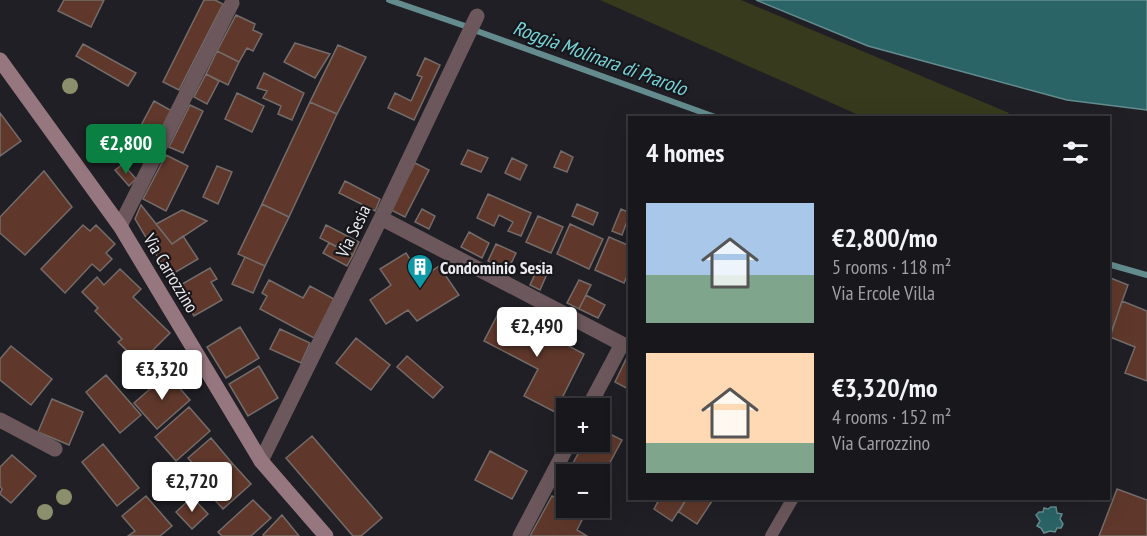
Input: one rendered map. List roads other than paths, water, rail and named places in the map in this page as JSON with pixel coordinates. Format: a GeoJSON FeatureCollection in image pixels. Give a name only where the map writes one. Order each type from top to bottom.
{"type":"FeatureCollection","features":[{"type":"Feature","properties":{"kind":"street"},"geometry":{"type":"LineString","coordinates":[[120,226],[232,3]]}},
{"type":"Feature","properties":{"kind":"street","name":"Via Sesia"},"geometry":{"type":"LineString","coordinates":[[261,461],[381,218],[477,16]]}},
{"type":"Feature","properties":{"kind":"street","name":"Via Carrozzino"},"geometry":{"type":"LineString","coordinates":[[0,60],[120,226],[261,461],[326,536]]}},
{"type":"Feature","properties":{"kind":"street"},"geometry":{"type":"LineString","coordinates":[[381,218],[626,346],[594,398]]}},
{"type":"Feature","properties":{"kind":"street"},"geometry":{"type":"LineString","coordinates":[[0,420],[55,449]]}},
{"type":"Feature","properties":{"kind":"street"},"geometry":{"type":"LineString","coordinates":[[520,536],[564,452]]}},
{"type":"Feature","properties":{"kind":"lane"},"geometry":{"type":"LineString","coordinates":[[771,536],[792,500]]}},
{"type":"Feature","properties":{"kind":"water"},"geometry":{"type":"Polygon","coordinates":[[[756,0],[1147,0],[1147,110],[1067,100],[868,46],[756,0]]]}},
{"type":"Feature","properties":{"kind":"water"},"geometry":{"type":"Polygon","coordinates":[[[1056,507],[1057,513],[1062,514],[1060,519],[1063,524],[1055,532],[1044,533],[1037,526],[1040,521],[1036,515],[1043,512],[1044,508],[1056,507]]]}},
{"type":"Feature","properties":{"kind":"waterway","name":"Roggia Molinara di Prarolo"},"geometry":{"type":"LineString","coordinates":[[389,0],[465,26]]}},
{"type":"Feature","properties":{"kind":"waterway","name":"Roggia Molinara di Prarolo"},"geometry":{"type":"LineString","coordinates":[[474,30],[712,116]]}},
{"type":"Feature","properties":{"kind":"waterway","name":"Roggia Molinara di Prarolo"},"geometry":{"type":"LineString","coordinates":[[1110,265],[1147,275]]}},
{"type":"Feature","properties":{"kind":"place","name":"Condominio Sesia"},"geometry":{"type":"Point","coordinates":[420,290]}}]}
